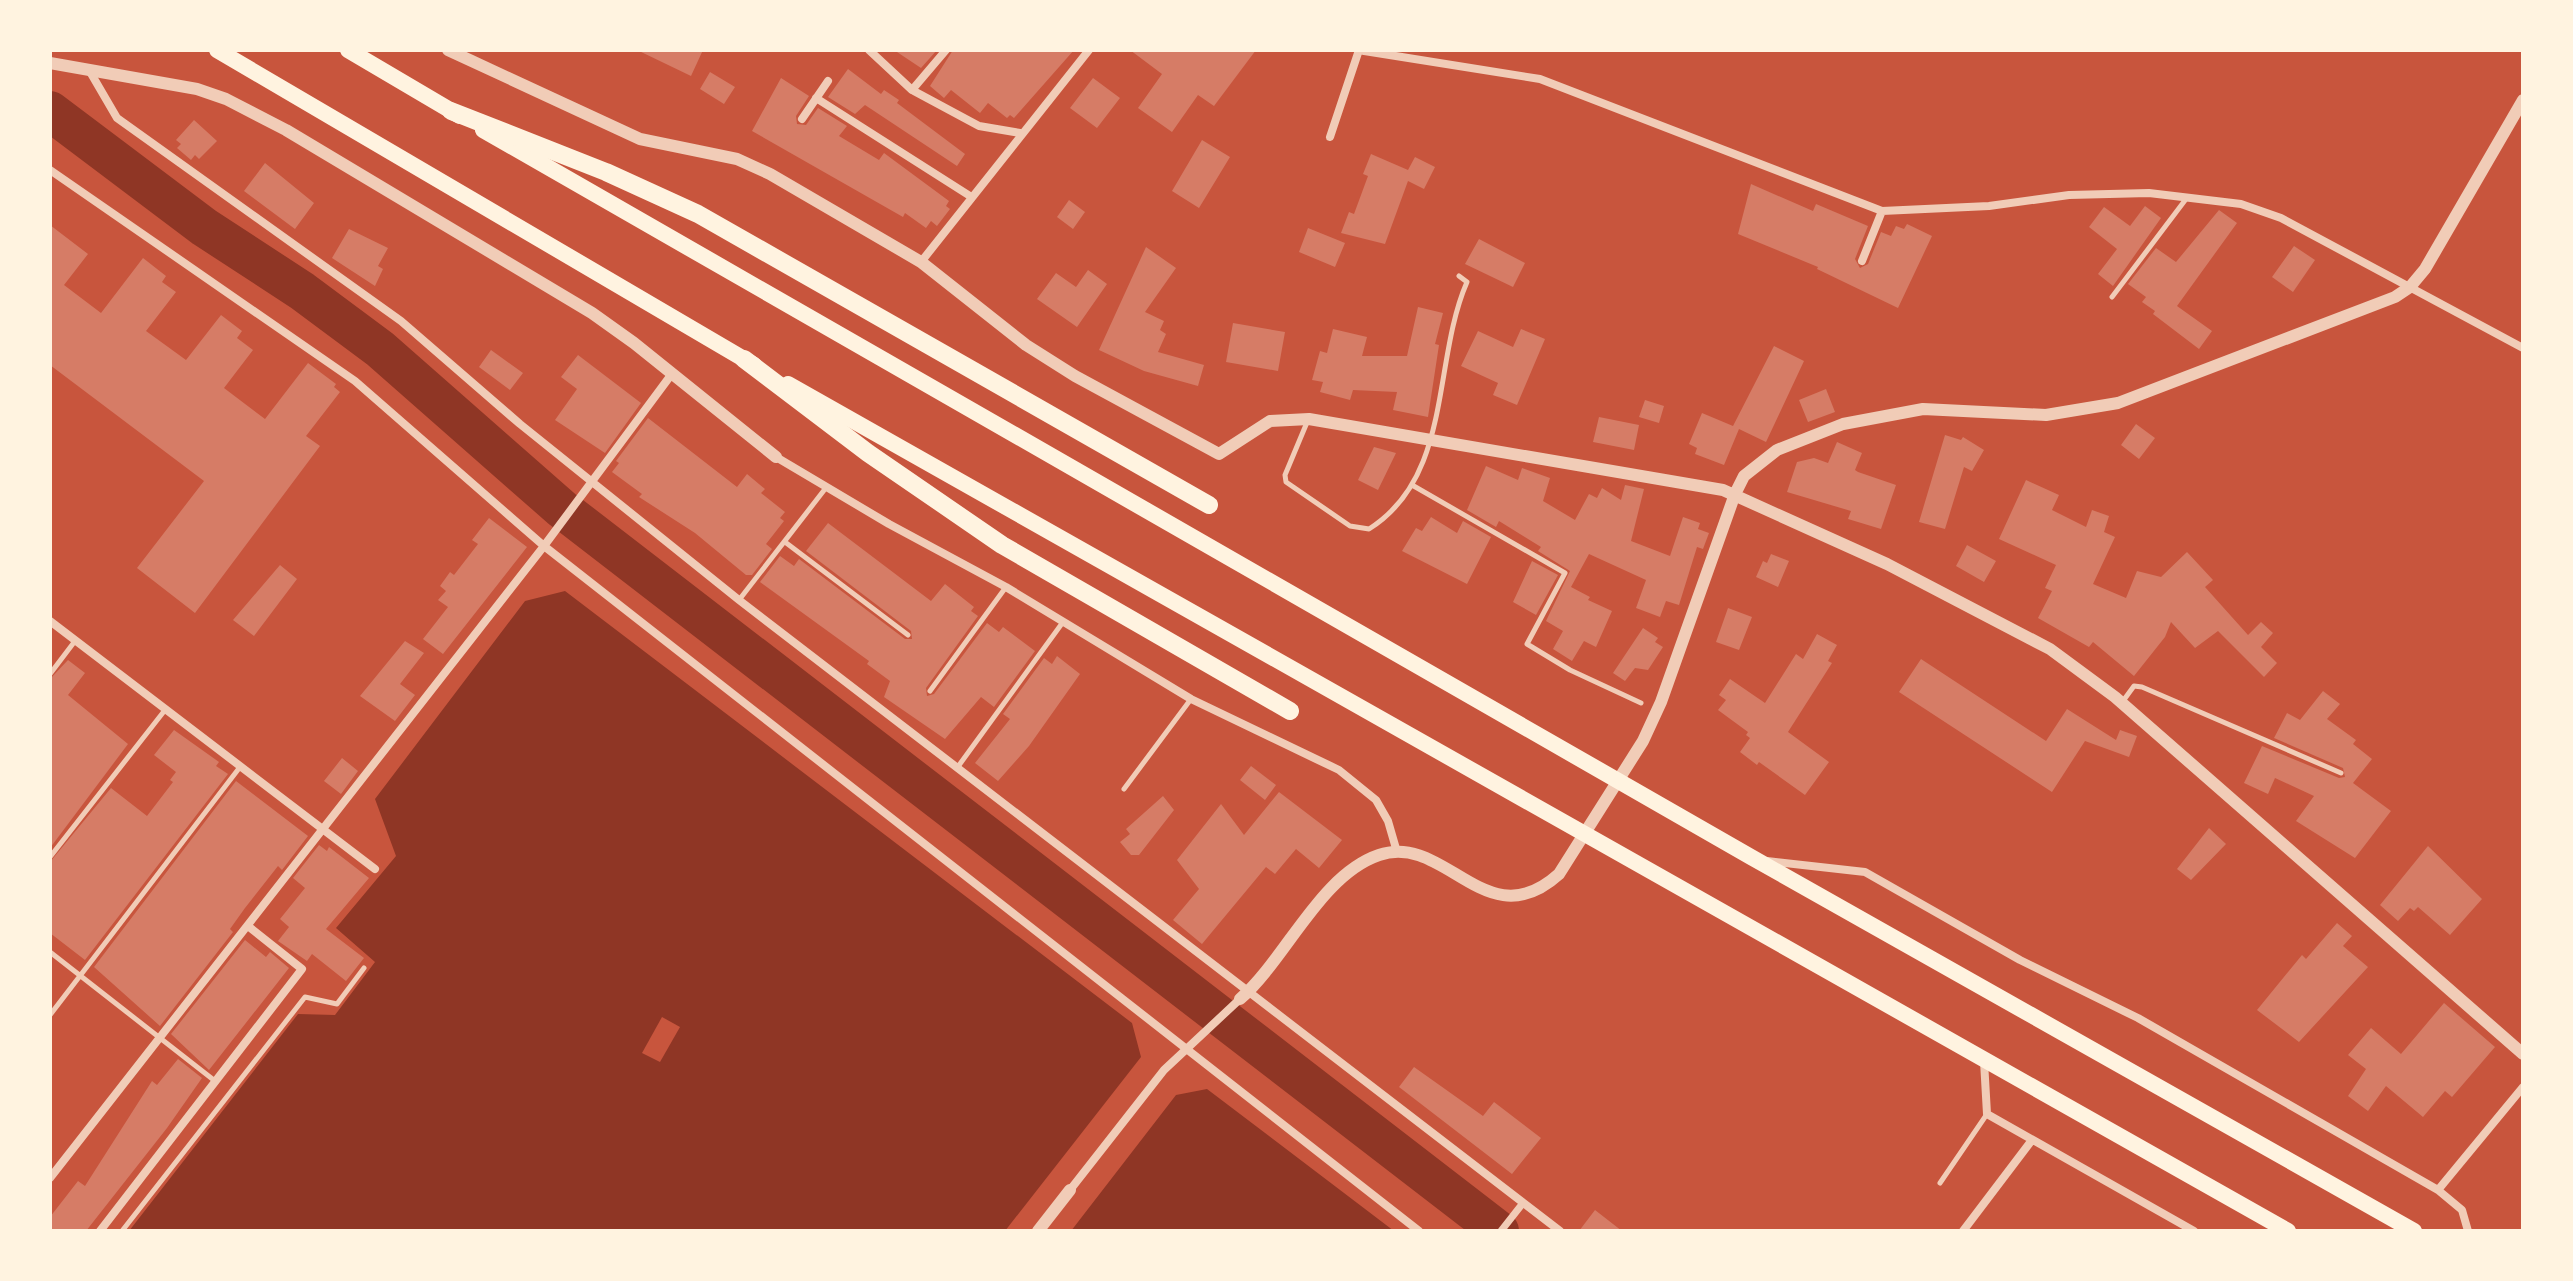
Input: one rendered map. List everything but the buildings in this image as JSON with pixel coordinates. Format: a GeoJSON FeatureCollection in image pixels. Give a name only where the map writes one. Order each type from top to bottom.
{"type":"FeatureCollection","features":[{"type":"Feature","properties":{"kind":"highway"},"geometry":{"type":"LineString","coordinates":[[217,50],[744,359],[1584,837],[2288,1231]]}},
{"type":"Feature","properties":{"kind":"highway"},"geometry":{"type":"LineString","coordinates":[[348,50],[1751,857],[2414,1231]]}},
{"type":"Feature","properties":{"kind":"highway"},"geometry":{"type":"LineString","coordinates":[[451,111],[606,172],[698,214],[1209,505]]}},
{"type":"Feature","properties":{"kind":"highway"},"geometry":{"type":"LineString","coordinates":[[744,359],[868,453],[1002,545],[1290,711]]}},
{"type":"Feature","properties":{"kind":"street"},"geometry":{"type":"LineString","coordinates":[[448,50],[640,139],[737,159],[770,174],[921,262],[1026,345],[1219,454],[1270,421],[1309,419],[1735,494],[1887,564],[2050,649],[2121,703],[2523,1054]]}},
{"type":"Feature","properties":{"kind":"street"},"geometry":{"type":"LineString","coordinates":[[869,50],[912,90],[979,126],[1020,133]]}},
{"type":"Feature","properties":{"kind":"street"},"geometry":{"type":"LineString","coordinates":[[912,90],[946,50]]}},
{"type":"Feature","properties":{"kind":"street"},"geometry":{"type":"LineString","coordinates":[[921,262],[970,196],[1020,133],[1056,95],[1089,50]]}},
{"type":"Feature","properties":{"kind":"street"},"geometry":{"type":"LineString","coordinates":[[1330,137],[1359,50],[1540,79],[1882,211],[1989,206],[2069,195],[2149,193],[2241,204],[2281,218],[2523,348]]}},
{"type":"Feature","properties":{"kind":"street"},"geometry":{"type":"LineString","coordinates":[[50,63],[197,89],[262,117],[592,313],[776,457],[825,489],[1006,587],[1191,699],[1339,770],[1376,800],[1388,821],[1397,852]]}},
{"type":"Feature","properties":{"kind":"street"},"geometry":{"type":"LineString","coordinates":[[88,69],[117,118],[401,321],[739,600],[1244,996],[1520,1206],[1560,1231]]}},
{"type":"Feature","properties":{"kind":"street"},"geometry":{"type":"LineString","coordinates":[[802,119],[828,81]]}},
{"type":"Feature","properties":{"kind":"street"},"geometry":{"type":"LineString","coordinates":[[816,98],[970,196]]}},
{"type":"Feature","properties":{"kind":"street"},"geometry":{"type":"LineString","coordinates":[[1038,1231],[1186,1045],[1244,996],[1345,875],[1381,854],[1397,852],[1419,857],[1496,895],[1516,897],[1544,887],[1559,874],[1619,780],[1661,702],[1744,476],[1777,450],[1843,424],[1923,409],[2046,415],[2118,403],[2395,297],[2410,287],[2425,269],[2523,100]]}},
{"type":"Feature","properties":{"kind":"street"},"geometry":{"type":"LineString","coordinates":[[50,170],[355,381],[544,546],[1186,1045],[1211,1070],[1419,1231]]}},
{"type":"Feature","properties":{"kind":"street"},"geometry":{"type":"LineString","coordinates":[[1862,261],[1882,211]]}},
{"type":"Feature","properties":{"kind":"street"},"geometry":{"type":"LineString","coordinates":[[50,1178],[544,546],[671,375]]}},
{"type":"Feature","properties":{"kind":"street"},"geometry":{"type":"LineString","coordinates":[[50,621],[375,869]]}},
{"type":"Feature","properties":{"kind":"street"},"geometry":{"type":"LineString","coordinates":[[1751,857],[1785,865],[1865,872],[2020,960],[2138,1018],[2438,1190],[2462,1210],[2468,1231]]}},
{"type":"Feature","properties":{"kind":"street"},"geometry":{"type":"LineString","coordinates":[[100,1231],[302,969],[248,926]]}},
{"type":"Feature","properties":{"kind":"street"},"geometry":{"type":"LineString","coordinates":[[1984,1061],[1987,1114],[2194,1231]]}},
{"type":"Feature","properties":{"kind":"street"},"geometry":{"type":"LineString","coordinates":[[2438,1190],[2523,1087]]}},
{"type":"Feature","properties":{"kind":"street"},"geometry":{"type":"LineString","coordinates":[[1963,1231],[2032,1140]]}},
{"type":"Feature","properties":{"kind":"street"},"geometry":{"type":"LineString","coordinates":[[1501,1231],[1520,1206]]}},
{"type":"Feature","properties":{"kind":"lane"},"geometry":{"type":"LineString","coordinates":[[2112,297],[2186,198]]}},
{"type":"Feature","properties":{"kind":"lane"},"geometry":{"type":"LineString","coordinates":[[1309,419],[1285,475],[1286,482],[1350,526],[1369,529],[1385,519],[1412,485],[1432,440],[1453,314],[1467,282],[1459,276]]}},
{"type":"Feature","properties":{"kind":"lane"},"geometry":{"type":"LineString","coordinates":[[1412,485],[1565,573],[1527,644],[1570,670],[1641,703]]}},
{"type":"Feature","properties":{"kind":"lane"},"geometry":{"type":"LineString","coordinates":[[739,600],[825,489]]}},
{"type":"Feature","properties":{"kind":"lane"},"geometry":{"type":"LineString","coordinates":[[785,542],[908,635]]}},
{"type":"Feature","properties":{"kind":"lane"},"geometry":{"type":"LineString","coordinates":[[930,691],[1006,587]]}},
{"type":"Feature","properties":{"kind":"lane"},"geometry":{"type":"LineString","coordinates":[[957,768],[1063,622]]}},
{"type":"Feature","properties":{"kind":"lane"},"geometry":{"type":"LineString","coordinates":[[50,674],[76,640]]}},
{"type":"Feature","properties":{"kind":"lane"},"geometry":{"type":"LineString","coordinates":[[2121,703],[2134,686],[2142,687],[2341,773]]}},
{"type":"Feature","properties":{"kind":"lane"},"geometry":{"type":"LineString","coordinates":[[1124,789],[1191,699]]}},
{"type":"Feature","properties":{"kind":"lane"},"geometry":{"type":"LineString","coordinates":[[50,857],[166,709]]}},
{"type":"Feature","properties":{"kind":"lane"},"geometry":{"type":"LineString","coordinates":[[50,1015],[241,766]]}},
{"type":"Feature","properties":{"kind":"lane"},"geometry":{"type":"LineString","coordinates":[[50,952],[215,1081]]}},
{"type":"Feature","properties":{"kind":"lane"},"geometry":{"type":"LineString","coordinates":[[122,1231],[305,997],[337,1004],[364,968]]}},
{"type":"Feature","properties":{"kind":"lane"},"geometry":{"type":"LineString","coordinates":[[1940,1183],[1987,1114]]}},
{"type":"Feature","properties":{"kind":"shaded area"},"geometry":{"type":"Polygon","coordinates":[[[565,591],[1132,1023],[1141,1057],[1005,1231],[129,1231],[298,1014],[335,1015],[375,962],[336,928],[396,856],[375,799],[525,601],[565,591]]]}},
{"type":"Feature","properties":{"kind":"shaded area"},"geometry":{"type":"Polygon","coordinates":[[[1207,1089],[1394,1231],[1071,1231],[1176,1095],[1207,1089]]]}},
{"type":"Feature","properties":{"kind":"pier"},"geometry":{"type":"Polygon","coordinates":[[[662,1017],[680,1027],[660,1062],[642,1053],[662,1017]]]}},
{"type":"Feature","properties":{"kind":"waterway"},"geometry":{"type":"LineString","coordinates":[[50,111],[204,227],[302,291],[380,349],[562,509],[1499,1231]]}}]}
